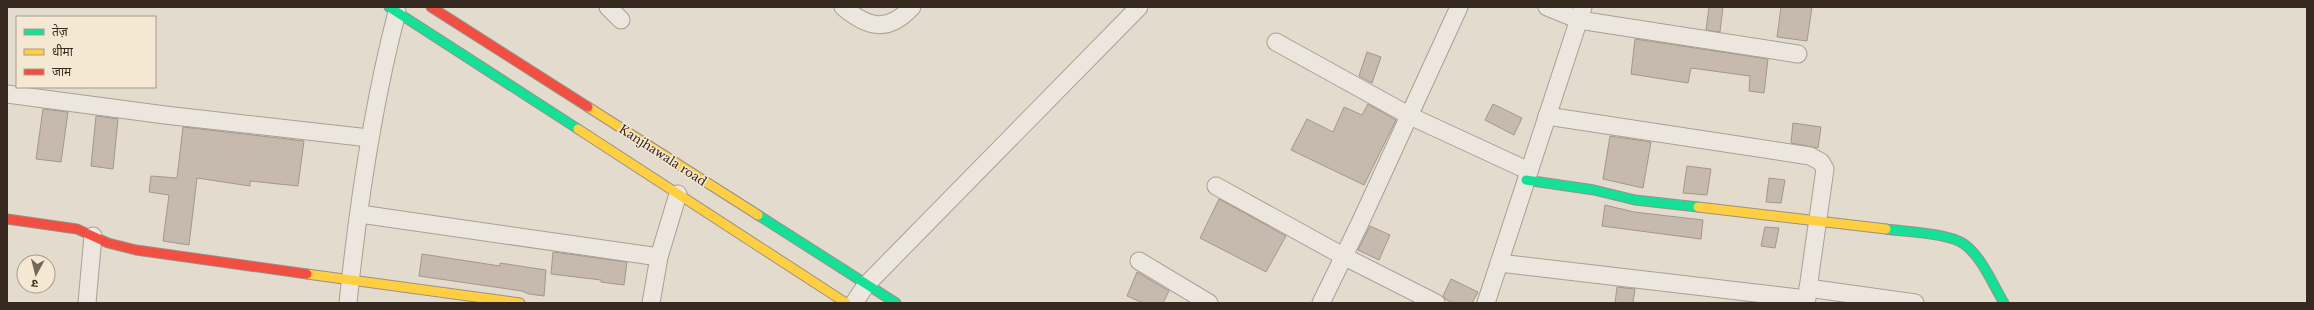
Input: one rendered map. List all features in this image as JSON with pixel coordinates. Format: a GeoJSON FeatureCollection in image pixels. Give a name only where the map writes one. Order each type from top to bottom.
{"type":"FeatureCollection","features":[{"type":"Feature","properties":{"kind":"main road","name":"Kanjhawala road"},"geometry":{"type":"LineString","coordinates":[[431,7],[896,303]]}},
{"type":"Feature","properties":{"kind":"main road","name":"Kanjhawala road"},"geometry":{"type":"LineString","coordinates":[[393,10],[846,303]]}},
{"type":"Feature","properties":{"kind":"main road"},"geometry":{"type":"LineString","coordinates":[[1527,176],[1636,200],[1818,220],[1948,238],[1964,244],[1975,255],[2004,303]]}},
{"type":"Feature","properties":{"kind":"main road"},"geometry":{"type":"LineString","coordinates":[[7,219],[77,229],[108,243],[136,250],[520,303]]}},
{"type":"Feature","properties":{"kind":"street"},"geometry":{"type":"LineString","coordinates":[[608,7],[622,20]]}},
{"type":"Feature","properties":{"kind":"street"},"geometry":{"type":"LineString","coordinates":[[843,7],[857,19],[871,24],[883,25],[894,22],[912,7]]}},
{"type":"Feature","properties":{"kind":"street"},"geometry":{"type":"LineString","coordinates":[[854,303],[866,285],[1139,7]]}},
{"type":"Feature","properties":{"kind":"street"},"geometry":{"type":"LineString","coordinates":[[1321,303],[1460,7]]}},
{"type":"Feature","properties":{"kind":"street"},"geometry":{"type":"LineString","coordinates":[[1547,7],[1798,54]]}},
{"type":"Feature","properties":{"kind":"street"},"geometry":{"type":"LineString","coordinates":[[348,303],[369,138],[393,10]]}},
{"type":"Feature","properties":{"kind":"street"},"geometry":{"type":"LineString","coordinates":[[1486,303],[1581,13]]}},
{"type":"Feature","properties":{"kind":"street"},"geometry":{"type":"LineString","coordinates":[[1276,42],[1410,116],[1527,176]]}},
{"type":"Feature","properties":{"kind":"street"},"geometry":{"type":"LineString","coordinates":[[7,94],[165,115],[369,138]]}},
{"type":"Feature","properties":{"kind":"street"},"geometry":{"type":"LineString","coordinates":[[1547,116],[1810,156],[1821,162],[1825,169],[1807,297]]}},
{"type":"Feature","properties":{"kind":"street"},"geometry":{"type":"LineString","coordinates":[[1216,186],[1343,256],[1436,303]]}},
{"type":"Feature","properties":{"kind":"street"},"geometry":{"type":"LineString","coordinates":[[651,303],[659,258],[678,194]]}},
{"type":"Feature","properties":{"kind":"street"},"geometry":{"type":"LineString","coordinates":[[360,214],[659,258]]}},
{"type":"Feature","properties":{"kind":"street"},"geometry":{"type":"LineString","coordinates":[[87,303],[94,236]]}},
{"type":"Feature","properties":{"kind":"street"},"geometry":{"type":"LineString","coordinates":[[1139,261],[1209,303]]}},
{"type":"Feature","properties":{"kind":"street"},"geometry":{"type":"LineString","coordinates":[[1499,263],[1807,297],[1915,303]]}},
{"type":"Feature","properties":{"kind":"building"},"geometry":{"type":"Polygon","coordinates":[[[1709,7],[1723,7],[1720,32],[1706,30],[1709,7]]]}},
{"type":"Feature","properties":{"kind":"building"},"geometry":{"type":"Polygon","coordinates":[[[1781,7],[1812,7],[1807,41],[1777,37],[1781,7]]]}},
{"type":"Feature","properties":{"kind":"building"},"geometry":{"type":"Polygon","coordinates":[[[1635,39],[1768,59],[1764,93],[1749,91],[1750,76],[1691,68],[1688,83],[1631,74],[1635,39]]]}},
{"type":"Feature","properties":{"kind":"building"},"geometry":{"type":"Polygon","coordinates":[[[1367,52],[1381,57],[1372,83],[1359,76],[1367,52]]]}},
{"type":"Feature","properties":{"kind":"building"},"geometry":{"type":"Polygon","coordinates":[[[1368,104],[1396,120],[1364,185],[1291,150],[1307,119],[1333,132],[1344,107],[1362,115],[1368,104]]]}},
{"type":"Feature","properties":{"kind":"building"},"geometry":{"type":"Polygon","coordinates":[[[1493,104],[1522,118],[1514,135],[1485,120],[1493,104]]]}},
{"type":"Feature","properties":{"kind":"building"},"geometry":{"type":"Polygon","coordinates":[[[43,109],[68,112],[61,162],[36,159],[43,109]]]}},
{"type":"Feature","properties":{"kind":"building"},"geometry":{"type":"Polygon","coordinates":[[[96,116],[118,119],[113,169],[91,166],[96,116]]]}},
{"type":"Feature","properties":{"kind":"building"},"geometry":{"type":"Polygon","coordinates":[[[1793,123],[1821,127],[1818,148],[1791,143],[1793,123]]]}},
{"type":"Feature","properties":{"kind":"building"},"geometry":{"type":"Polygon","coordinates":[[[183,127],[304,141],[298,186],[250,181],[250,186],[197,178],[189,245],[163,241],[169,195],[149,192],[151,176],[177,178],[183,127]]]}},
{"type":"Feature","properties":{"kind":"building"},"geometry":{"type":"Polygon","coordinates":[[[1610,136],[1651,142],[1643,188],[1603,179],[1610,136]]]}},
{"type":"Feature","properties":{"kind":"building"},"geometry":{"type":"Polygon","coordinates":[[[1687,166],[1711,169],[1707,195],[1683,193],[1687,166]]]}},
{"type":"Feature","properties":{"kind":"building"},"geometry":{"type":"Polygon","coordinates":[[[1769,178],[1785,180],[1781,203],[1766,202],[1769,178]]]}},
{"type":"Feature","properties":{"kind":"building"},"geometry":{"type":"Polygon","coordinates":[[[1219,199],[1286,236],[1266,272],[1200,238],[1219,199]]]}},
{"type":"Feature","properties":{"kind":"building"},"geometry":{"type":"Polygon","coordinates":[[[1605,205],[1634,212],[1703,220],[1701,239],[1602,226],[1605,205]]]}},
{"type":"Feature","properties":{"kind":"building"},"geometry":{"type":"Polygon","coordinates":[[[1370,226],[1390,235],[1379,260],[1358,250],[1370,226]]]}},
{"type":"Feature","properties":{"kind":"building"},"geometry":{"type":"Polygon","coordinates":[[[1765,227],[1779,228],[1775,248],[1761,246],[1765,227]]]}},
{"type":"Feature","properties":{"kind":"building"},"geometry":{"type":"Polygon","coordinates":[[[553,252],[627,262],[624,285],[601,282],[601,280],[551,274],[553,252]]]}},
{"type":"Feature","properties":{"kind":"building"},"geometry":{"type":"Polygon","coordinates":[[[422,254],[500,266],[500,263],[546,270],[544,296],[529,294],[522,291],[419,276],[422,254]]]}},
{"type":"Feature","properties":{"kind":"building"},"geometry":{"type":"Polygon","coordinates":[[[1137,272],[1169,291],[1163,303],[1143,303],[1127,296],[1137,272]]]}},
{"type":"Feature","properties":{"kind":"building"},"geometry":{"type":"Polygon","coordinates":[[[1451,279],[1478,292],[1472,303],[1453,303],[1445,299],[1443,296],[1451,279]]]}},
{"type":"Feature","properties":{"kind":"building"},"geometry":{"type":"Polygon","coordinates":[[[1617,287],[1635,289],[1633,303],[1615,303],[1617,287]]]}},
{"type":"Feature","properties":{"kind":"traffic: fast"},"geometry":{"type":"LineString","coordinates":[[389,7],[578,129]]}},
{"type":"Feature","properties":{"kind":"traffic: fast"},"geometry":{"type":"LineString","coordinates":[[1526,180],[1594,190],[1635,200],[1698,207]]}},
{"type":"Feature","properties":{"kind":"traffic: fast"},"geometry":{"type":"LineString","coordinates":[[758,215],[896,303]]}},
{"type":"Feature","properties":{"kind":"traffic: fast"},"geometry":{"type":"LineString","coordinates":[[1886,229],[1938,235],[1957,240],[1964,244],[1982,264],[2004,303]]}},
{"type":"Feature","properties":{"kind":"traffic: slow"},"geometry":{"type":"LineString","coordinates":[[588,107],[758,215]]}},
{"type":"Feature","properties":{"kind":"traffic: slow"},"geometry":{"type":"LineString","coordinates":[[578,129],[846,303]]}},
{"type":"Feature","properties":{"kind":"traffic: slow"},"geometry":{"type":"LineString","coordinates":[[1698,207],[1886,229]]}},
{"type":"Feature","properties":{"kind":"traffic: slow"},"geometry":{"type":"LineString","coordinates":[[307,274],[520,303]]}},
{"type":"Feature","properties":{"kind":"traffic: jam"},"geometry":{"type":"LineString","coordinates":[[431,7],[588,107]]}},
{"type":"Feature","properties":{"kind":"traffic: jam"},"geometry":{"type":"LineString","coordinates":[[7,219],[77,229],[108,243],[136,250],[307,274]]}}]}
